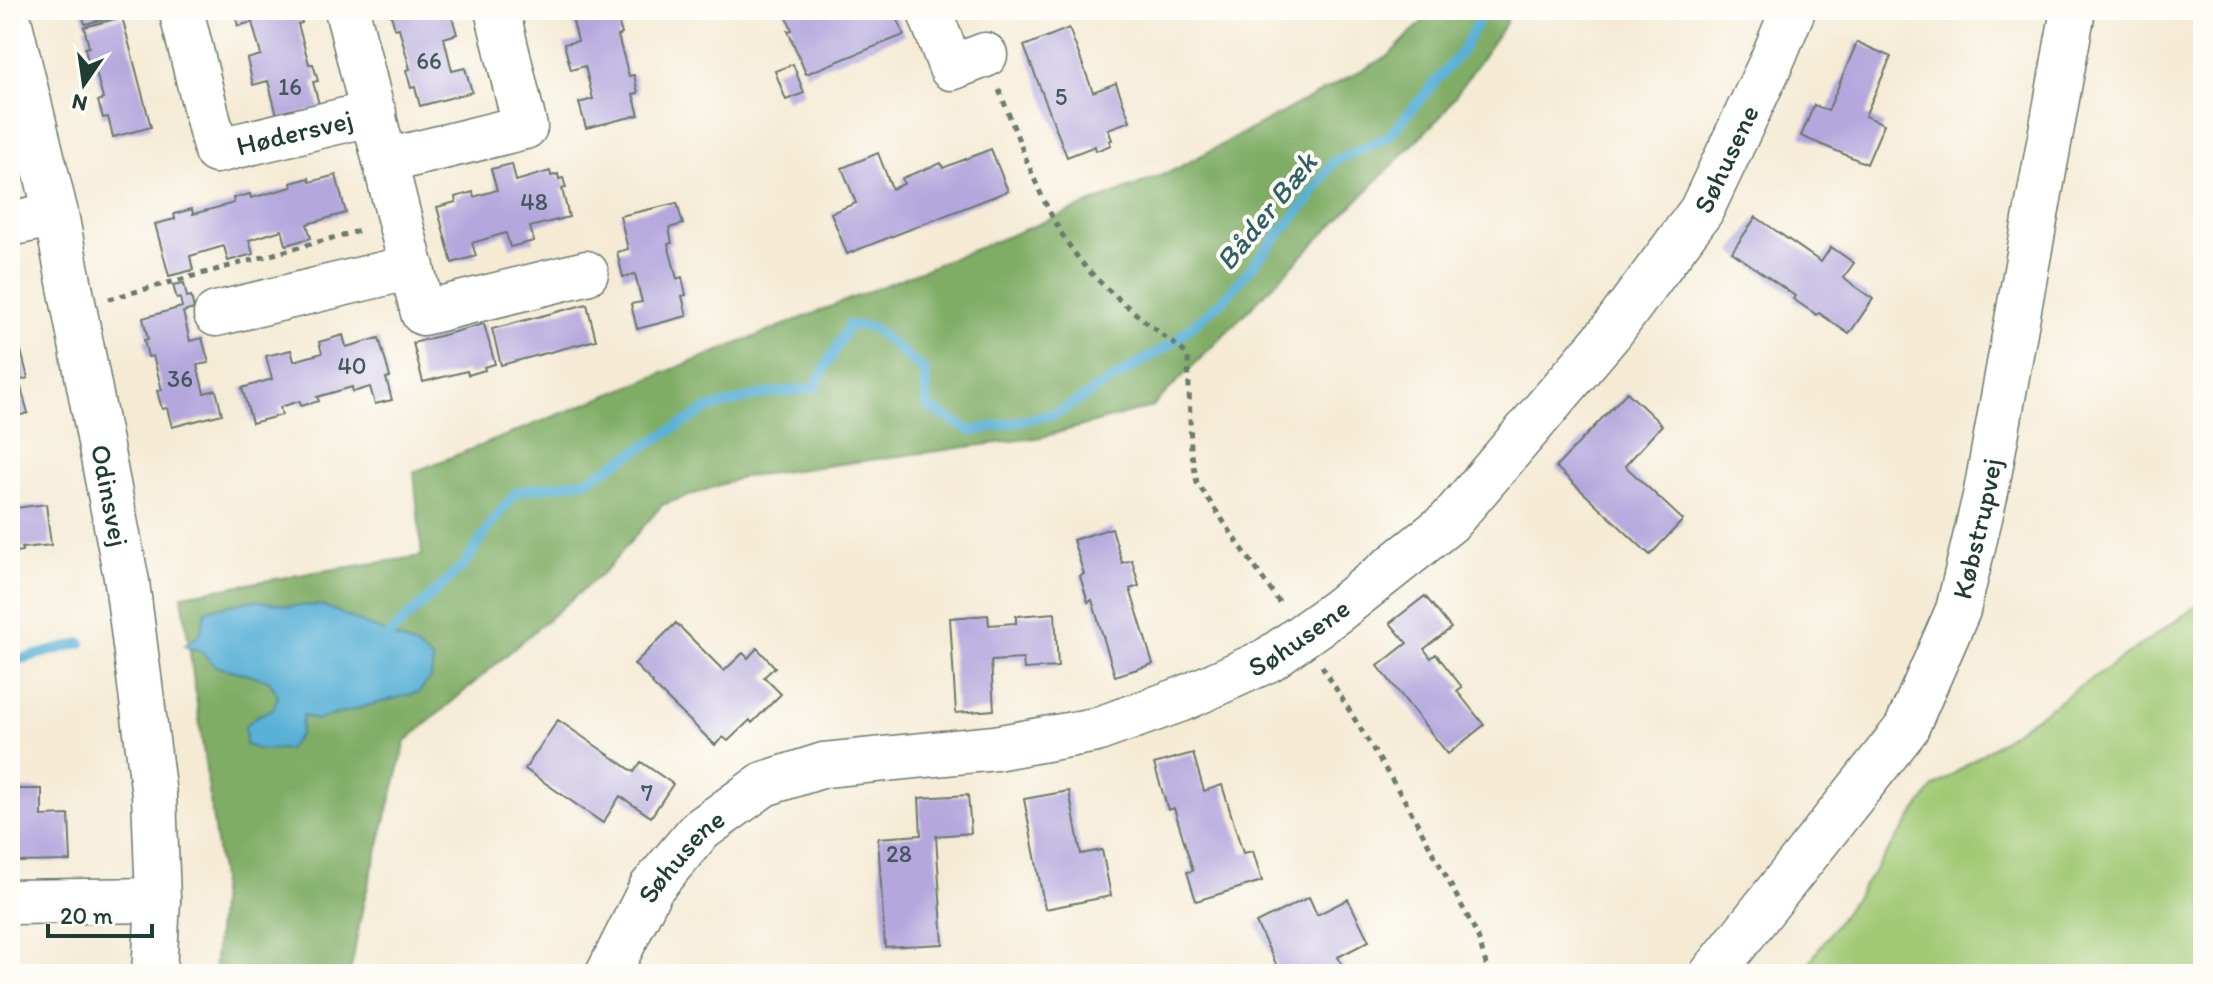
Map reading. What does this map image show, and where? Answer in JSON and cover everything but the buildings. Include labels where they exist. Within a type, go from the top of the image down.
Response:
[{"type":"street","name":"Hødersvej","points":[[181,10],[216,151],[374,113]]},
{"type":"street","name":"Hødersvej","points":[[347,10],[423,313],[586,273]]},
{"type":"street","name":"Hødersvej","points":[[386,161],[525,127],[497,10]]},
{"type":"street","points":[[929,10],[951,68],[985,55]]},
{"type":"street","name":"Søhusene","points":[[608,974],[651,888],[699,831],[764,784],[824,765],[995,748],[1096,730],[1185,698],[1268,660],[1449,522],[1610,333],[1701,211],[1793,10]]},
{"type":"street","name":"Købstrupvej","points":[[1712,974],[1906,729],[1958,610],[1986,492],[2073,10]]},
{"type":"street","name":"Odinsvej","points":[[10,24],[56,214],[127,582],[154,795],[158,900],[154,974]]},
{"type":"street","points":[[10,224],[56,214]]},
{"type":"street","points":[[216,314],[412,267]]},
{"type":"street","points":[[10,902],[158,900]]},
{"type":"path","points":[[985,55],[1051,216],[1067,244],[1108,290],[1163,336],[1179,345],[1188,357],[1191,449],[1197,483],[1303,635],[1408,806],[1477,934],[1489,974]]},
{"type":"path","points":[[74,308],[400,220]]},
{"type":"green space","points":[[1434,10],[1510,10],[1506,23],[1442,115],[1152,407],[1042,437],[743,477],[662,505],[607,569],[406,741],[363,905],[350,974],[214,974],[221,879],[182,595],[422,556],[414,472],[1172,171],[1387,57]]},
{"type":"green space","points":[[2203,602],[2203,974],[1801,974],[1933,788]]},
{"type":"water","points":[[254,600],[290,606],[322,605],[415,646],[433,660],[431,677],[419,692],[316,720],[303,715],[300,734],[288,749],[260,750],[246,745],[245,726],[273,709],[278,696],[269,680],[215,666],[201,651],[184,646],[200,634],[206,610]]},
{"type":"waterway","name":"Båder Bæk","points":[[1177,339],[1226,297],[1310,198],[1333,162],[1388,137],[1462,51],[1484,10]]},
{"type":"waterway","name":"Båder Bæk","points":[[389,635],[464,565],[495,518],[517,492],[588,480],[707,409],[763,394],[814,388],[849,325],[872,327],[925,371],[927,406],[971,431],[1056,414],[1171,344]]},
{"type":"waterway","name":"Båder Bæk","points":[[10,662],[81,643]]}]
